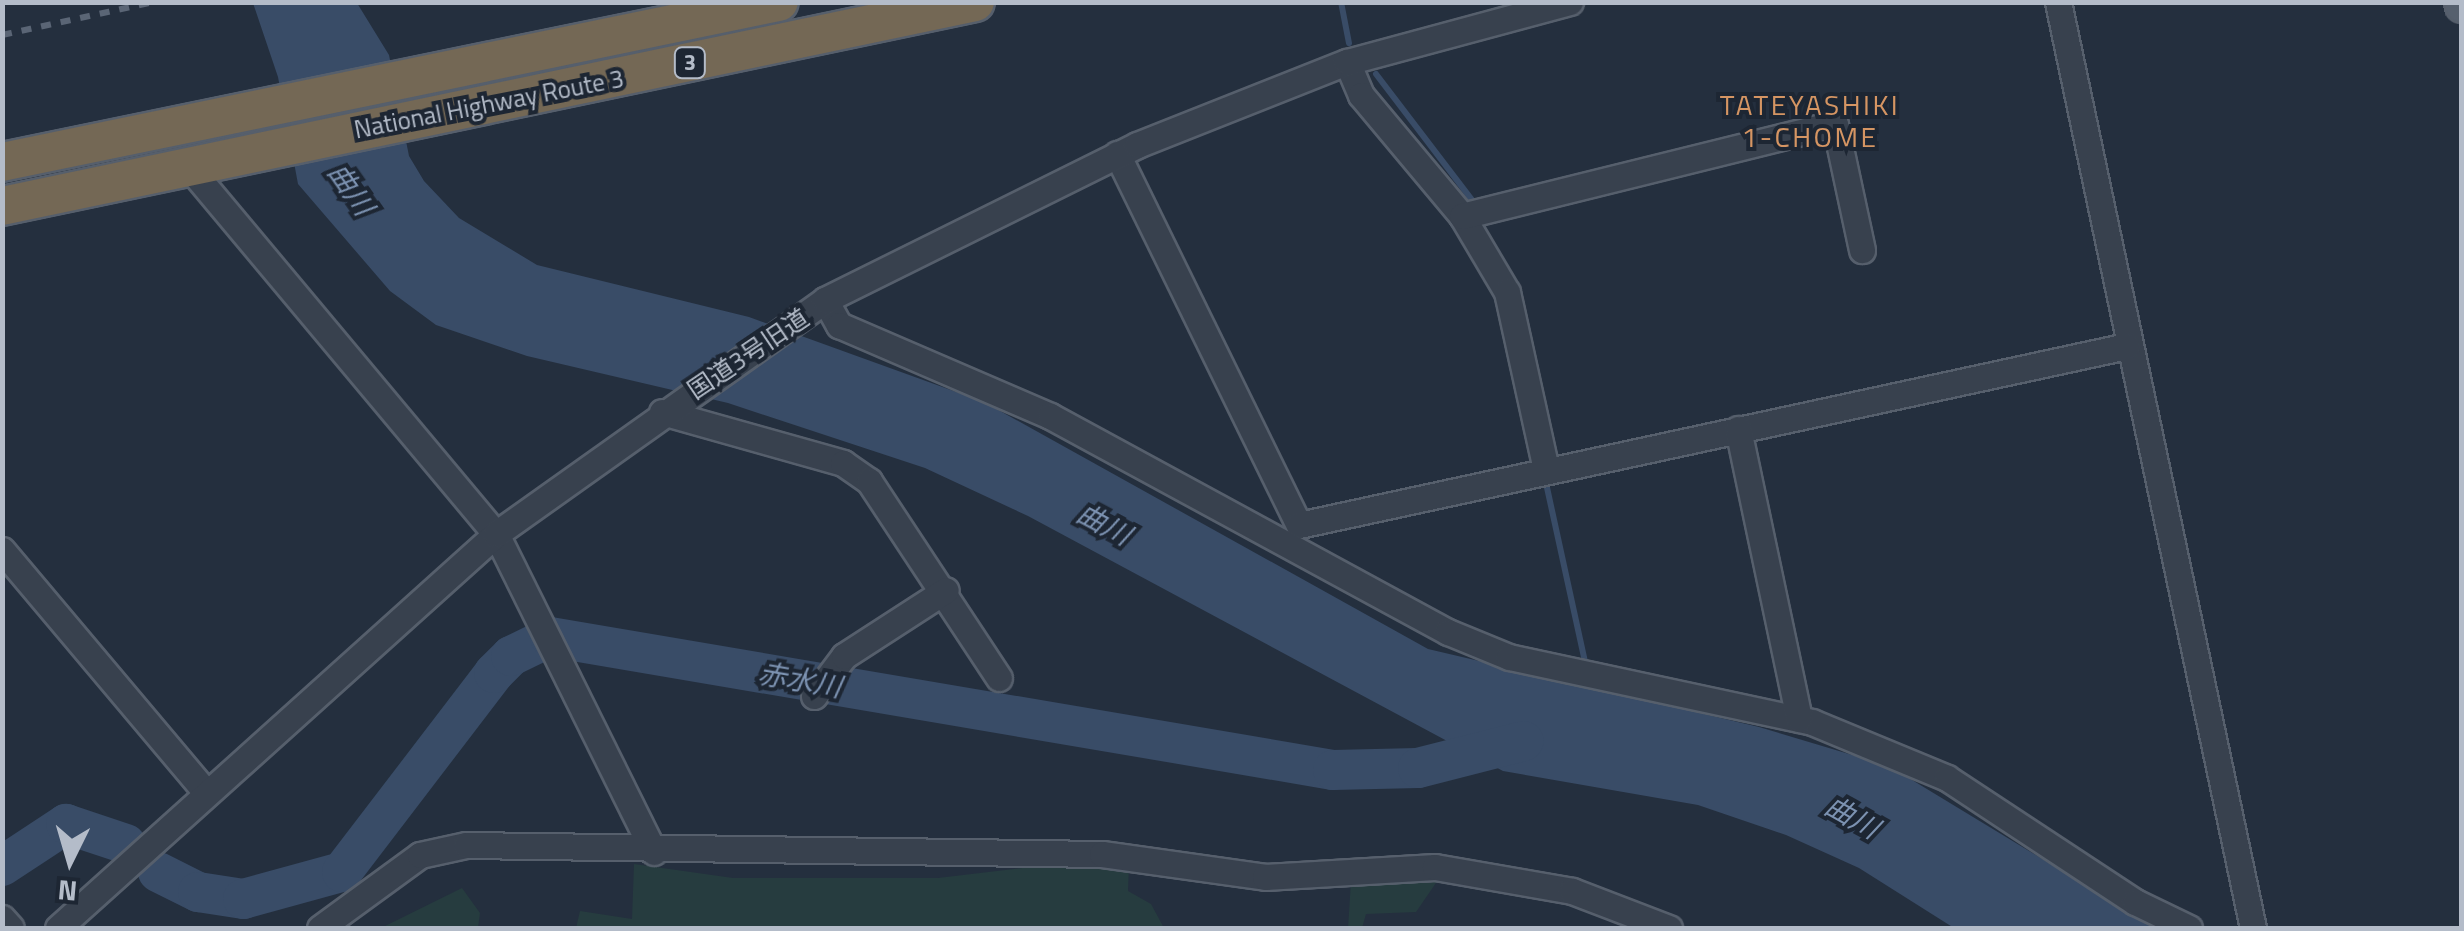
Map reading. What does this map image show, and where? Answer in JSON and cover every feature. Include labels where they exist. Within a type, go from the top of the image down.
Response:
[{"type":"highway","name":"National Highway Route 3","points":[[2,162],[278,102],[779,2]]},
{"type":"highway","name":"National Highway Route 3","points":[[2,206],[975,2]]},
{"type":"street","name":"国道3号旧道","points":[[58,928],[205,790],[496,534],[662,412],[799,322],[825,300],[1118,154],[1347,62],[1570,2]]},
{"type":"street","points":[[2058,2],[2127,346],[2253,928]]},
{"type":"street","points":[[1347,62],[1362,95],[1462,216],[1507,292],[1546,470]]},
{"type":"street","points":[[1462,216],[1834,124],[1862,250]]},
{"type":"street","points":[[1118,154],[1298,525],[2127,346]]},
{"type":"street","points":[[188,166],[496,534],[654,852]]},
{"type":"street","points":[[825,300],[839,325],[1050,416],[1448,632],[1509,657],[1799,719],[1947,778],[2135,902],[2189,928]]},
{"type":"street","points":[[662,412],[843,463],[869,481],[946,590],[999,678]]},
{"type":"street","points":[[1738,429],[1799,719]]},
{"type":"street","points":[[2,550],[205,790]]},
{"type":"street","points":[[814,696],[844,656],[946,590]]},
{"type":"street","points":[[320,928],[432,849],[1102,854],[1265,878],[1436,867],[1572,890],[1670,928]]},
{"type":"street","points":[[2,918],[11,928]]},
{"type":"green space","points":[[634,864],[733,878],[938,878],[1048,865],[1129,865],[1128,891],[1151,904],[1164,928],[576,928],[580,911],[632,919]]},
{"type":"green space","points":[[1438,880],[1416,912],[1366,914],[1362,928],[1348,928],[1351,881]]},
{"type":"green space","points":[[462,888],[480,913],[478,928],[381,928]]},
{"type":"water","name":"曲川","points":[[253,3],[357,3],[389,55],[409,156],[424,181],[459,218],[537,265],[749,317],[984,402],[1428,649],[1759,727],[1889,766],[2156,928],[1954,928],[1859,868],[1786,835],[1698,805],[1503,771],[1028,516],[925,468],[728,403],[527,356],[436,325],[390,291],[298,184],[278,77]]},
{"type":"waterway","points":[[1341,2],[1349,43]]},
{"type":"waterway","points":[[1376,74],[1475,204]]},
{"type":"waterway","points":[[1546,483],[1586,667]]},
{"type":"waterway","name":"赤水川","points":[[158,872],[198,892],[243,899],[342,872],[494,673],[511,656],[550,637],[1333,770],[1418,768],[1524,741]]},
{"type":"waterway","name":"赤水川","points":[[2,866],[66,824],[126,844]]},
{"type":"railway","points":[[2,35],[153,2]]},
{"type":"district","name":"TATEYASHIKI 1-CHOME","points":[[1810,121]]}]
